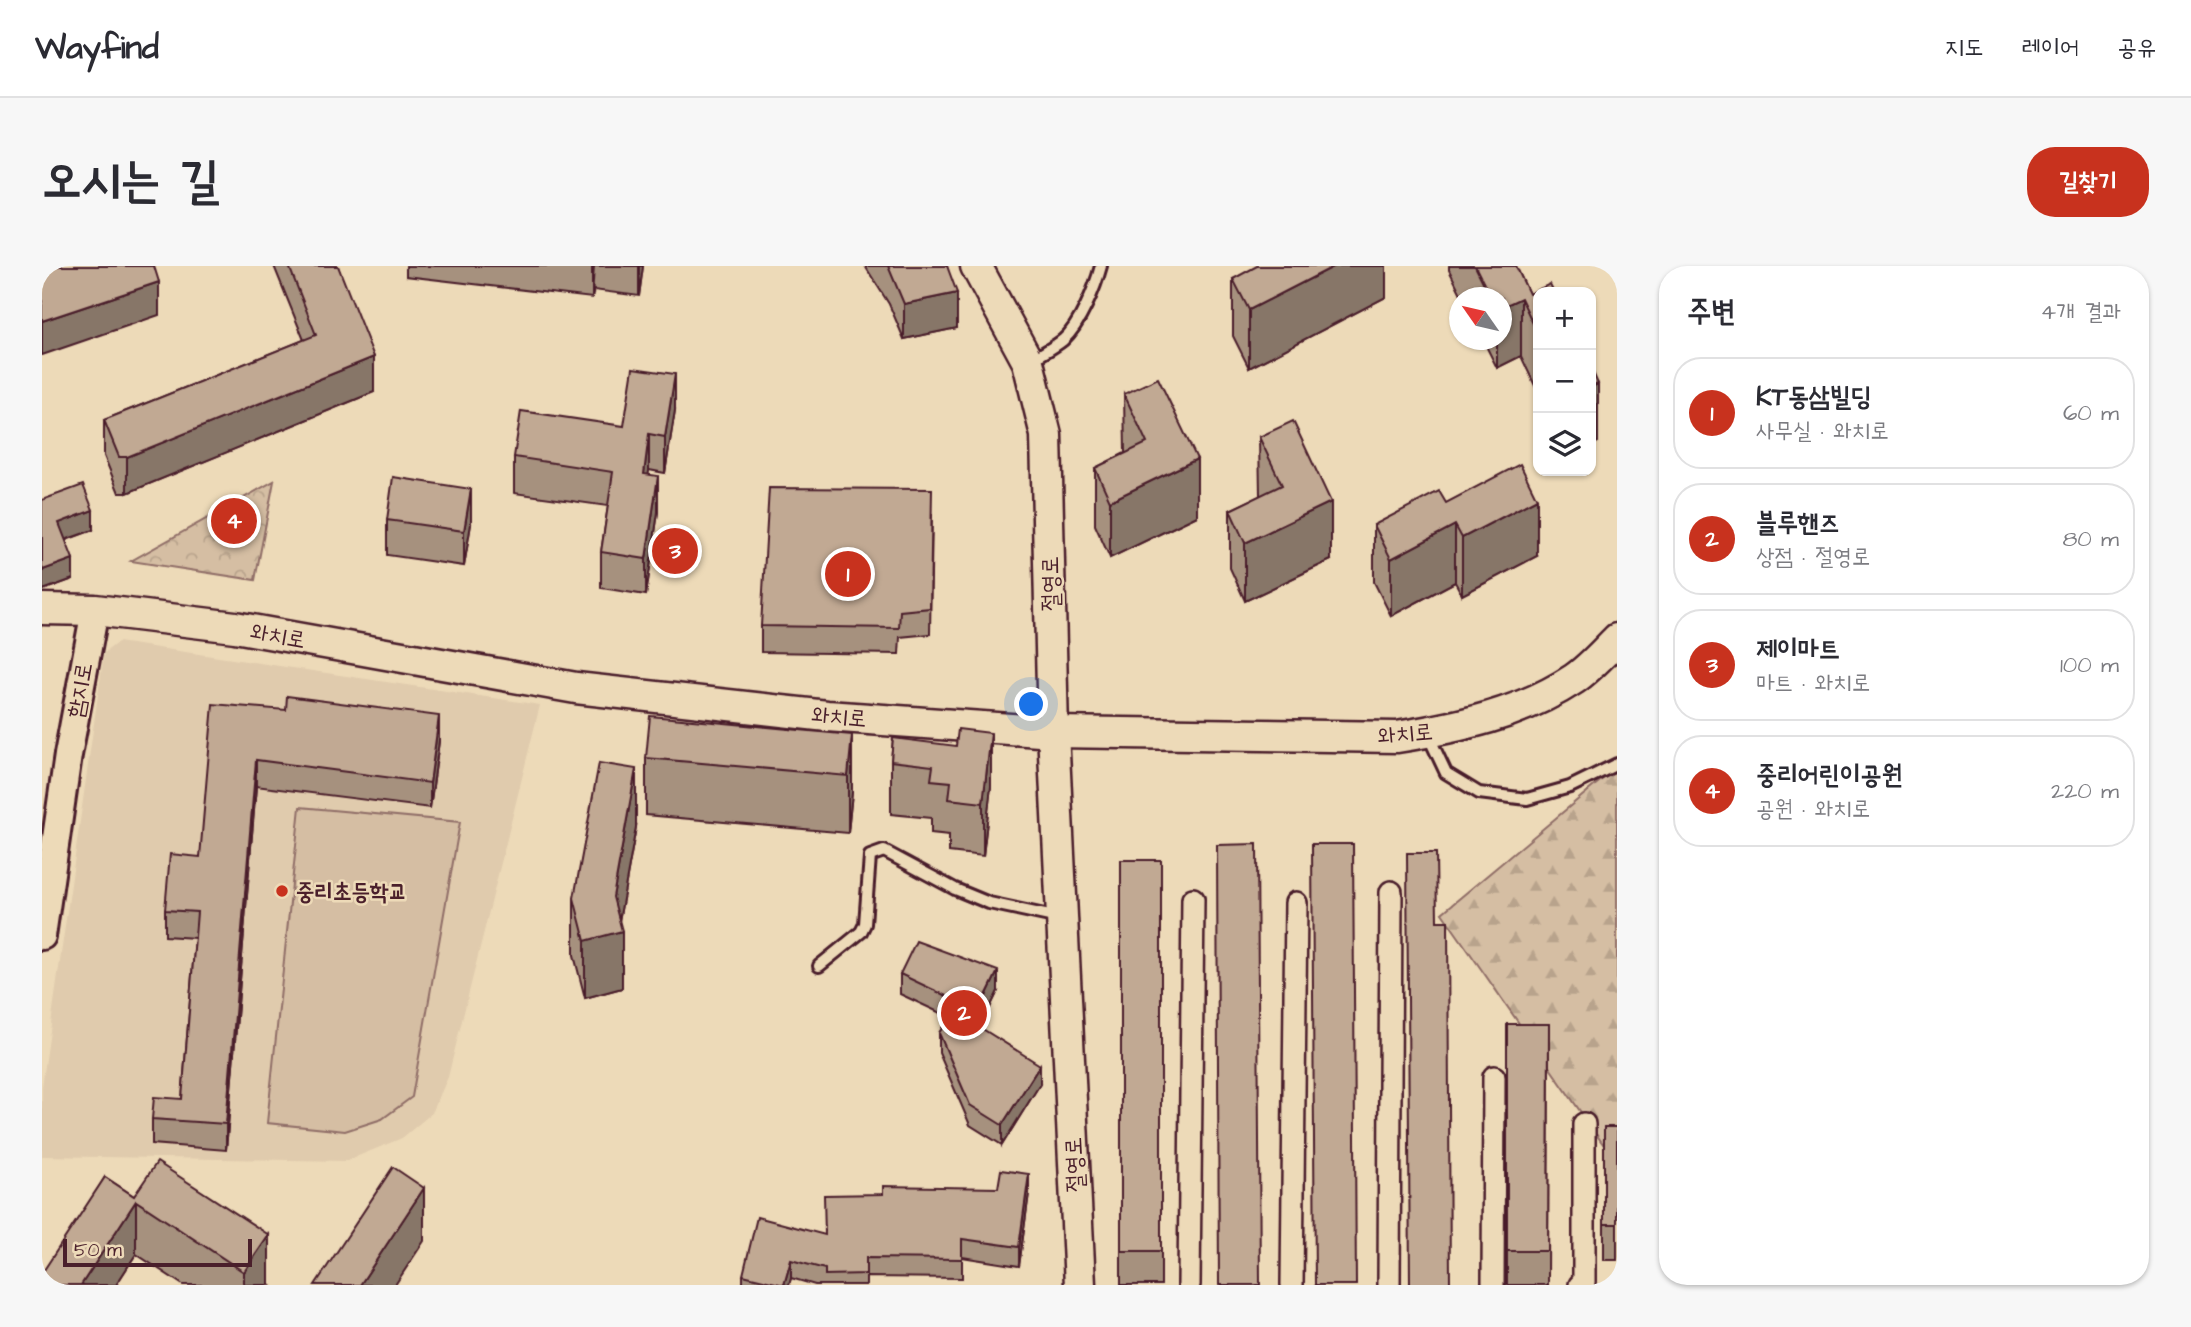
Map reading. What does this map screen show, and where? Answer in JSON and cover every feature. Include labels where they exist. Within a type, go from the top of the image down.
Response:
[{"type":"main road","name":"절영로","points":[[976,266],[1028,362],[1046,435],[1053,732],[1080,1285]]},
{"type":"main road","name":"와치로","points":[[42,609],[95,610],[235,627],[576,688],[827,716],[1053,732],[1397,737],[1489,718],[1535,700],[1575,678],[1617,639]]},
{"type":"street","name":"함지로","points":[[42,936],[68,755],[95,610]]},
{"type":"street","points":[[1389,1285],[1391,892]]},
{"type":"street","points":[[1189,1285],[1194,899]]},
{"type":"street","points":[[1292,1285],[1297,903]]},
{"type":"street","points":[[1493,1285],[1494,1077]]},
{"type":"street","points":[[1580,1285],[1584,1282],[1584,1124]]},
{"type":"lane","points":[[1028,362],[1065,338],[1097,282],[1101,266]]},
{"type":"lane","points":[[1427,732],[1446,774],[1479,793],[1527,799],[1570,787],[1617,764]]},
{"type":"lane","points":[[819,966],[861,932],[865,924],[870,856],[884,850],[955,889],[989,903],[1016,911],[1062,918]]},
{"type":"shaded area","name":"중리초등학교","points":[[118,642],[540,705],[448,1077],[432,1113],[402,1138],[346,1161],[42,1156],[42,1087],[104,653]]},
{"type":"green space","points":[[274,481],[255,580],[131,561]]},
{"type":"green space","points":[[1617,767],[1617,1164],[1442,913]]},
{"type":"green space","points":[[300,807],[460,822],[412,1097],[382,1119],[345,1131],[267,1123]]},
{"type":"building","points":[[53,266],[154,266],[159,282],[42,321],[42,270]]},
{"type":"building","points":[[289,266],[338,266],[374,357],[127,457],[119,457],[104,420],[316,335]]},
{"type":"building","points":[[888,266],[947,266],[957,293],[904,304]]},
{"type":"building","points":[[1257,266],[1335,266],[1249,310],[1233,279]]},
{"type":"building","points":[[1475,266],[1516,266],[1529,294],[1533,292],[1533,323],[1521,298],[1512,302],[1512,287],[1486,287]]},
{"type":"building","points":[[633,368],[675,374],[665,437],[649,434],[644,474],[658,476],[646,559],[601,552],[613,472],[514,457],[521,411],[624,426]]},
{"type":"building","points":[[1158,378],[1197,459],[1110,501],[1095,468],[1147,443],[1124,394]]},
{"type":"building","points":[[1293,421],[1331,502],[1245,543],[1230,510],[1282,485],[1259,437]]},
{"type":"building","points":[[1520,464],[1537,499],[1462,538],[1455,525],[1391,559],[1374,525],[1439,491],[1446,503]]},
{"type":"building","points":[[393,477],[471,489],[464,531],[387,520]]},
{"type":"building","points":[[83,485],[93,510],[59,523],[73,559],[43,570],[42,500]]},
{"type":"building","points":[[769,488],[932,489],[930,608],[900,611],[899,628],[761,626]]},
{"type":"building","points":[[287,696],[439,716],[430,783],[256,760],[226,1124],[152,1119],[154,1097],[182,1099],[197,912],[165,910],[170,854],[200,857],[213,704],[286,710]]},
{"type":"building","points":[[650,716],[852,735],[848,776],[646,758]]},
{"type":"building","points":[[958,729],[991,733],[983,803],[949,799],[951,782],[931,780],[933,766],[891,761],[893,738],[956,746]]},
{"type":"building","points":[[599,763],[636,769],[613,897],[622,931],[585,941],[574,898]]},
{"type":"building","points":[[1257,844],[1260,1285],[1219,1285],[1217,845]]},
{"type":"building","points":[[1312,844],[1353,844],[1356,1285],[1315,1285]]},
{"type":"building","points":[[1407,853],[1436,853],[1437,921],[1448,921],[1450,1285],[1410,1285]]},
{"type":"building","points":[[1121,860],[1161,860],[1161,1251],[1121,1251]]},
{"type":"building","points":[[916,941],[998,971],[973,1023],[1040,1065],[1002,1125],[970,1105],[939,1033],[959,1002],[900,974]]},
{"type":"building","points":[[1507,1024],[1549,1024],[1548,1251],[1507,1251]]},
{"type":"building","points":[[1604,1127],[1617,1127],[1617,1224],[1604,1224]]},
{"type":"building","points":[[157,1162],[269,1235],[244,1272],[136,1201],[81,1285],[42,1285],[42,1273],[105,1177],[134,1196]]},
{"type":"building","points":[[393,1167],[424,1188],[360,1285],[315,1285]]},
{"type":"building","points":[[1001,1170],[1029,1174],[1019,1247],[962,1239],[962,1259],[866,1258],[866,1274],[825,1275],[825,1269],[791,1260],[784,1285],[743,1275],[757,1217],[825,1235],[824,1195],[883,1194],[883,1186],[998,1188]]},
{"type":"place","name":"중리어린이공원","points":[[234,521]]},
{"type":"place","name":"제이마트","points":[[675,551]]},
{"type":"place","name":"KT동삼빌딩","points":[[848,574]]},
{"type":"place","name":"중리초등학교","points":[[282,891]]},
{"type":"place","name":"블루핸즈","points":[[964,1013]]}]
